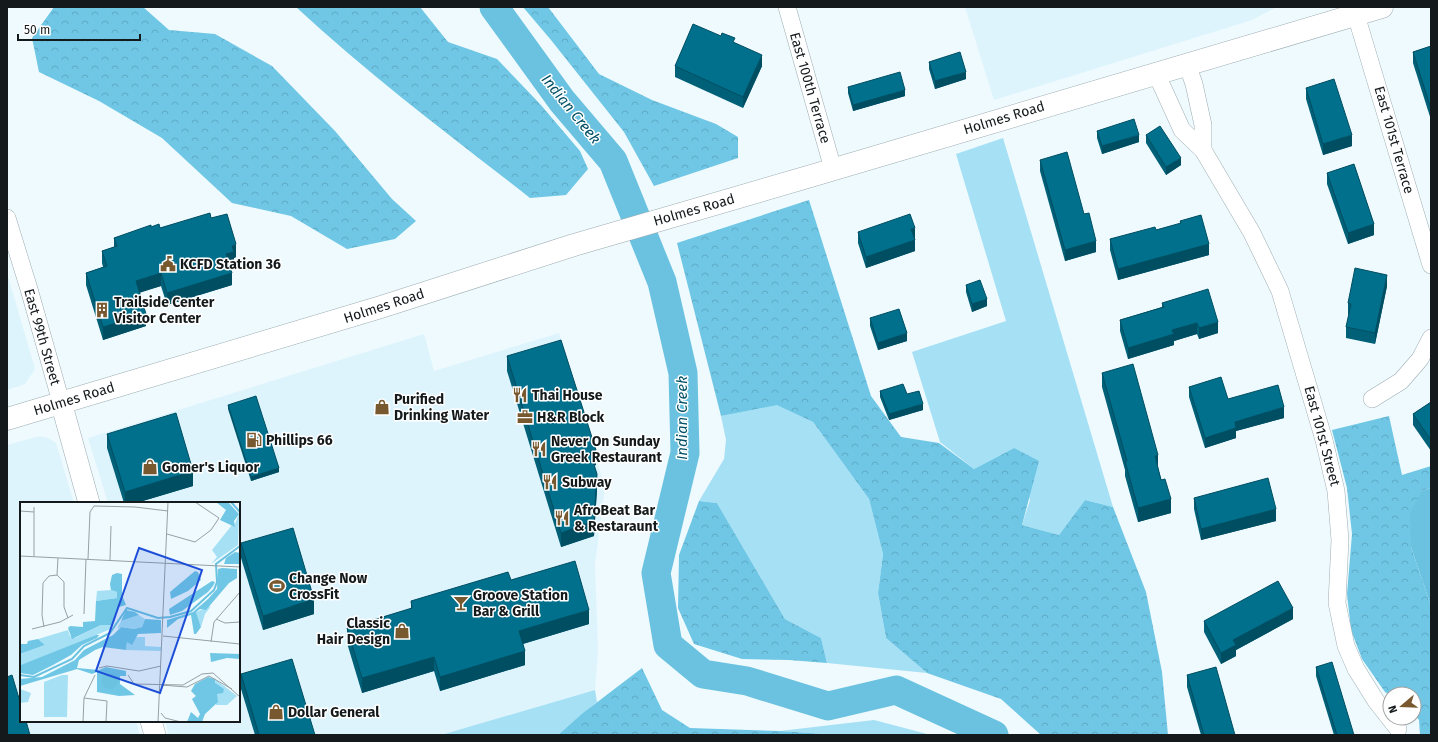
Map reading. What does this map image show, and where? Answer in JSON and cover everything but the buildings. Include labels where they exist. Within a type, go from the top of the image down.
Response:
[{"type":"main road","name":"Holmes Road","points":[[7,419],[381,307],[574,245],[1187,64],[1354,10],[1382,7]]},
{"type":"street","name":"East 100th Terrace","points":[[787,7],[833,169]]},
{"type":"street","name":"East 101st Terrace","points":[[1354,10],[1431,265]]},
{"type":"street","points":[[1187,64],[1194,84],[1203,125],[1203,150]]},
{"type":"street","name":"East 101st Street","points":[[1156,73],[1182,130],[1203,150],[1252,233],[1280,291],[1324,440],[1336,491],[1340,540],[1337,603],[1346,646],[1356,669],[1376,701],[1398,730]]},
{"type":"street","name":"East 99th Street","points":[[7,218],[29,289],[89,502]]},
{"type":"street","points":[[1372,398],[1401,381],[1420,359],[1431,338]]},
{"type":"street","points":[[151,722],[155,735]]},
{"type":"shaded area","points":[[965,7],[1277,7],[1252,20],[994,100]]},
{"type":"shaded area","points":[[1003,138],[1113,507],[1085,500],[1059,535],[1022,525],[1030,500],[1014,448],[974,469],[940,442],[912,352],[1006,321],[956,154]]},
{"type":"shaded area","points":[[7,273],[35,369],[25,384],[7,390]]},
{"type":"shaded area","points":[[559,333],[605,488],[595,564],[598,650],[595,690],[441,735],[169,735],[165,722],[240,722],[240,502],[108,502],[88,438],[424,334],[434,371]]},
{"type":"shaded area","points":[[777,404],[813,422],[869,499],[883,554],[878,593],[886,638],[927,673],[827,663],[821,638],[785,619],[717,503],[699,501],[724,459],[726,440],[721,416]]},
{"type":"shaded area","points":[[40,436],[48,438],[56,443],[74,502],[20,502],[20,722],[136,722],[140,735],[7,735],[7,445]]},
{"type":"shaded area","points":[[1431,488],[1431,606],[1411,547],[1410,513],[1422,491]]},
{"type":"shaded area","points":[[595,690],[597,702],[558,735],[441,735]]},
{"type":"shaded area","points":[[874,720],[931,735],[837,735],[780,731]]},
{"type":"green space","points":[[54,7],[143,7],[169,30],[215,34],[272,66],[335,131],[392,199],[416,221],[395,239],[347,249],[291,216],[232,203],[162,138],[99,101],[39,72],[32,38]]},
{"type":"green space","points":[[296,7],[420,7],[448,42],[497,59],[540,104],[580,151],[588,169],[566,195],[530,198],[382,81]]},
{"type":"green space","points":[[523,7],[548,7],[599,74],[652,100],[716,124],[738,137],[738,158],[654,186],[624,132]]},
{"type":"green space","points":[[809,200],[871,396],[901,437],[939,443],[974,469],[1014,448],[1039,461],[1022,525],[1059,535],[1085,500],[1113,507],[1146,592],[1162,672],[1168,735],[1041,735],[1001,699],[927,673],[886,638],[878,593],[883,554],[869,499],[813,422],[777,405],[721,416],[677,243]]},
{"type":"green space","points":[[1389,416],[1402,475],[1431,466],[1431,488],[1422,491],[1411,547],[1431,606],[1431,735],[1420,735],[1419,726],[1422,726],[1422,686],[1382,686],[1382,688],[1362,659],[1351,630],[1347,594],[1352,534],[1347,488],[1332,430]]},
{"type":"green space","points":[[699,501],[717,503],[785,619],[821,638],[827,663],[789,660],[742,659],[694,644],[678,608],[679,555]]},
{"type":"green space","points":[[642,668],[662,710],[690,728],[780,731],[837,735],[558,735],[583,713]]},
{"type":"waterway","name":"Indian Creek","points":[[494,7],[562,101],[613,161],[662,282],[683,373],[685,453],[656,573],[668,645],[703,674],[747,681],[828,706],[896,690],[994,735]]},
{"type":"place","name":"KCFD Station 36","points":[[168,264]]},
{"type":"place","name":"Trailside Center Visitor Center","points":[[102,310]]},
{"type":"place","name":"Thai House","points":[[520,395]]},
{"type":"place","name":"Purified Drinking Water","points":[[382,407]]},
{"type":"place","name":"H&R Block","points":[[525,417]]},
{"type":"place","name":"Phillips 66","points":[[254,440]]},
{"type":"place","name":"Never On Sunday Greek Restaurant","points":[[539,449]]},
{"type":"place","name":"Gomer's Liquor","points":[[150,467]]},
{"type":"place","name":"Subway","points":[[550,482]]},
{"type":"place","name":"AfroBeat Bar & Restaraunt","points":[[562,518]]},
{"type":"place","name":"Change Now CrossFit","points":[[277,586]]},
{"type":"place","name":"Groove Station Bar & Grill","points":[[461,603]]},
{"type":"place","name":"Classic Hair Design","points":[[402,631]]},
{"type":"place","name":"Dollar General","points":[[276,712]]}]
